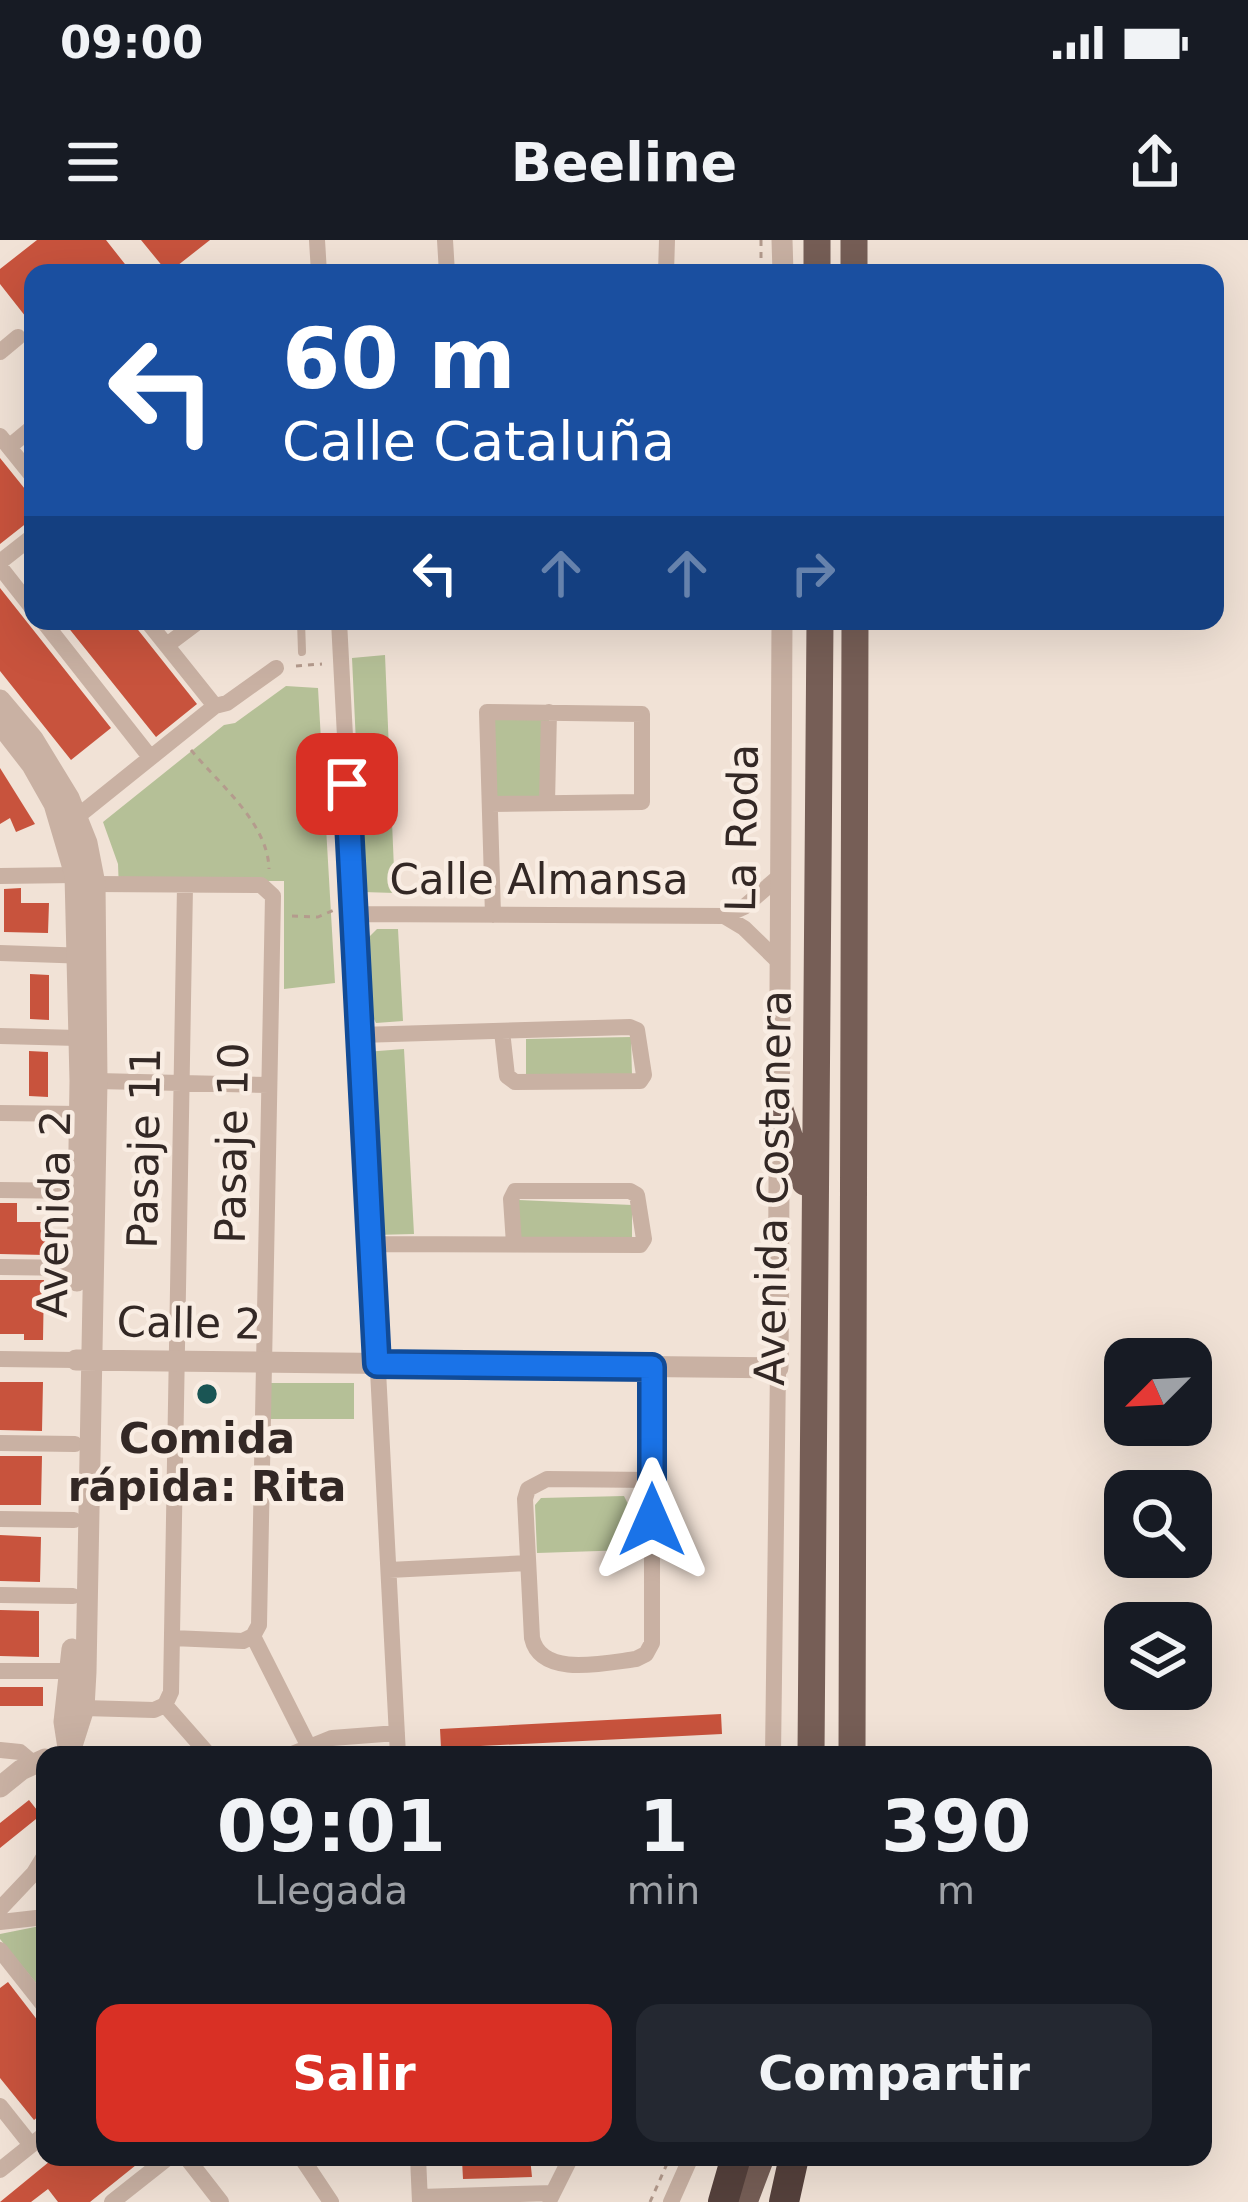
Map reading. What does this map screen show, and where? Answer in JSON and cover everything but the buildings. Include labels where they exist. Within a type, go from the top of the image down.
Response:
[{"type":"highway","points":[[724,2202],[731,2166]]},
{"type":"highway","points":[[784,2202],[792,2166]]},
{"type":"main road","name":"Avenida Costanera","points":[[811,1746],[820,630]]},
{"type":"main road","name":"Avenida Costanera","points":[[852,1746],[855,630]]},
{"type":"main road","points":[[779,1106],[814,1209]]},
{"type":"main road","points":[[712,2202],[729,2166]]},
{"type":"main road","points":[[744,2202],[758,2166]]},
{"type":"street","points":[[0,352],[18,337]]},
{"type":"street","points":[[4,441],[24,466]]},
{"type":"street","points":[[24,544],[0,565],[24,597]]},
{"type":"street","points":[[50,630],[150,757]]},
{"type":"street","points":[[154,630],[215,706]]},
{"type":"street","points":[[166,646],[187,630]]},
{"type":"street","points":[[339,630],[398,1746]]},
{"type":"street","name":"La Roda","points":[[773,1746],[782,630]]},
{"type":"street","points":[[78,816],[215,706],[276,668]]},
{"type":"street","name":"Avenida 2","points":[[0,700],[46,758],[78,816],[86,879],[86,956],[97,1081],[84,1360],[84,1708],[72,1746]]},
{"type":"street","points":[[490,804],[642,802],[642,714],[487,712],[493,915]]},
{"type":"street","points":[[547,803],[549,712]]},
{"type":"street","name":"Avenida 2","points":[[0,724],[54,804],[86,879]]},
{"type":"street","name":"Calle Almansa","points":[[354,910],[724,916],[744,907],[781,875]]},
{"type":"street","points":[[0,876],[185,886],[261,885],[269,889]]},
{"type":"street","name":"Pasaje 11","points":[[165,1705],[171,1692],[185,886]]},
{"type":"street","name":"Pasaje 10","points":[[253,1636],[259,1625],[273,915],[269,889]]},
{"type":"street","name":"Calle Almansa","points":[[724,916],[744,928],[780,963]]},
{"type":"street","points":[[0,953],[86,956]]},
{"type":"street","name":"Avenida 2","points":[[68,1746],[64,1722],[72,1672],[75,1444],[84,1360],[77,1268],[78,1038],[86,956]]},
{"type":"street","points":[[359,1035],[502,1031],[637,1030],[644,1075],[640,1081],[515,1082],[506,1076],[502,1031]]},
{"type":"street","points":[[0,1036],[78,1038]]},
{"type":"street","points":[[97,1081],[269,1085]]},
{"type":"street","name":"Pasaje 11","points":[[0,1113],[80,1114]]},
{"type":"street","points":[[0,1190],[79,1191]]},
{"type":"street","points":[[369,1244],[640,1245],[644,1238],[637,1195],[630,1191],[515,1191],[511,1199],[514,1244]]},
{"type":"street","points":[[0,1267],[77,1268]]},
{"type":"street","name":"Calle 2","points":[[0,1359],[778,1368]]},
{"type":"street","points":[[652,1367],[653,1637],[646,1654],[630,1660],[558,1664],[539,1656],[532,1638],[524,1499],[531,1485],[547,1479],[652,1480]]},
{"type":"street","points":[[0,1443],[75,1444]]},
{"type":"street","points":[[0,1519],[74,1520]]},
{"type":"street","points":[[388,1570],[528,1563]]},
{"type":"street","points":[[0,1595],[73,1596]]},
{"type":"street","points":[[172,1638],[243,1641],[253,1636],[308,1745],[332,1738],[397,1733]]},
{"type":"street","points":[[0,1671],[72,1672]]},
{"type":"street","points":[[84,1708],[149,1711],[165,1705],[201,1746]]},
{"type":"street","points":[[0,1750],[36,1760]]},
{"type":"street","points":[[0,1786],[36,1763]]},
{"type":"street","points":[[0,1910],[36,1870]]},
{"type":"street","points":[[0,1922],[36,1918]]},
{"type":"street","points":[[0,1950],[36,1996]]},
{"type":"street","points":[[0,2106],[36,2138]]},
{"type":"street","points":[[0,2170],[36,2142]]},
{"type":"street","points":[[123,2199],[159,2166]]},
{"type":"street","points":[[193,2166],[221,2202]]},
{"type":"street","points":[[307,2166],[331,2202]]},
{"type":"street","points":[[418,2166],[420,2200],[550,2198],[566,2166]]},
{"type":"street","points":[[670,2202],[688,2166]]},
{"type":"lane","points":[[301,630],[302,652]]},
{"type":"path","points":[[276,668],[341,663]]},
{"type":"path","points":[[178,735],[258,830],[268,853],[269,889]]},
{"type":"path","points":[[273,915],[318,917],[354,910]]},
{"type":"path","points":[[650,2202],[666,2166]]},
{"type":"green space","points":[[385,655],[395,893],[363,892],[352,658]]},
{"type":"green space","points":[[286,686],[318,688],[335,983],[284,989],[284,881],[206,881],[119,891],[118,864],[103,822],[224,725],[235,723]]},
{"type":"green space","points":[[549,719],[546,798],[495,796],[493,720]]},
{"type":"green space","points":[[377,929],[398,929],[403,1021],[376,1023],[372,1015],[369,937]]},
{"type":"green space","points":[[631,1037],[632,1076],[526,1078],[526,1039]]},
{"type":"green space","points":[[404,1049],[414,1234],[374,1235],[365,1052]]},
{"type":"green space","points":[[519,1200],[632,1205],[632,1240],[519,1237]]},
{"type":"green space","points":[[270,1383],[354,1383],[354,1419],[270,1419]]},
{"type":"green space","points":[[624,1496],[630,1550],[537,1553],[535,1505],[541,1498]]},
{"type":"green space","points":[[36,1927],[36,1983],[0,1939],[0,1934]]},
{"type":"place","name":"Comida rápida: Rita","points":[[207,1394]]},
{"type":"route","points":[[347,784],[377,1364],[652,1367],[652,1520]]}]
